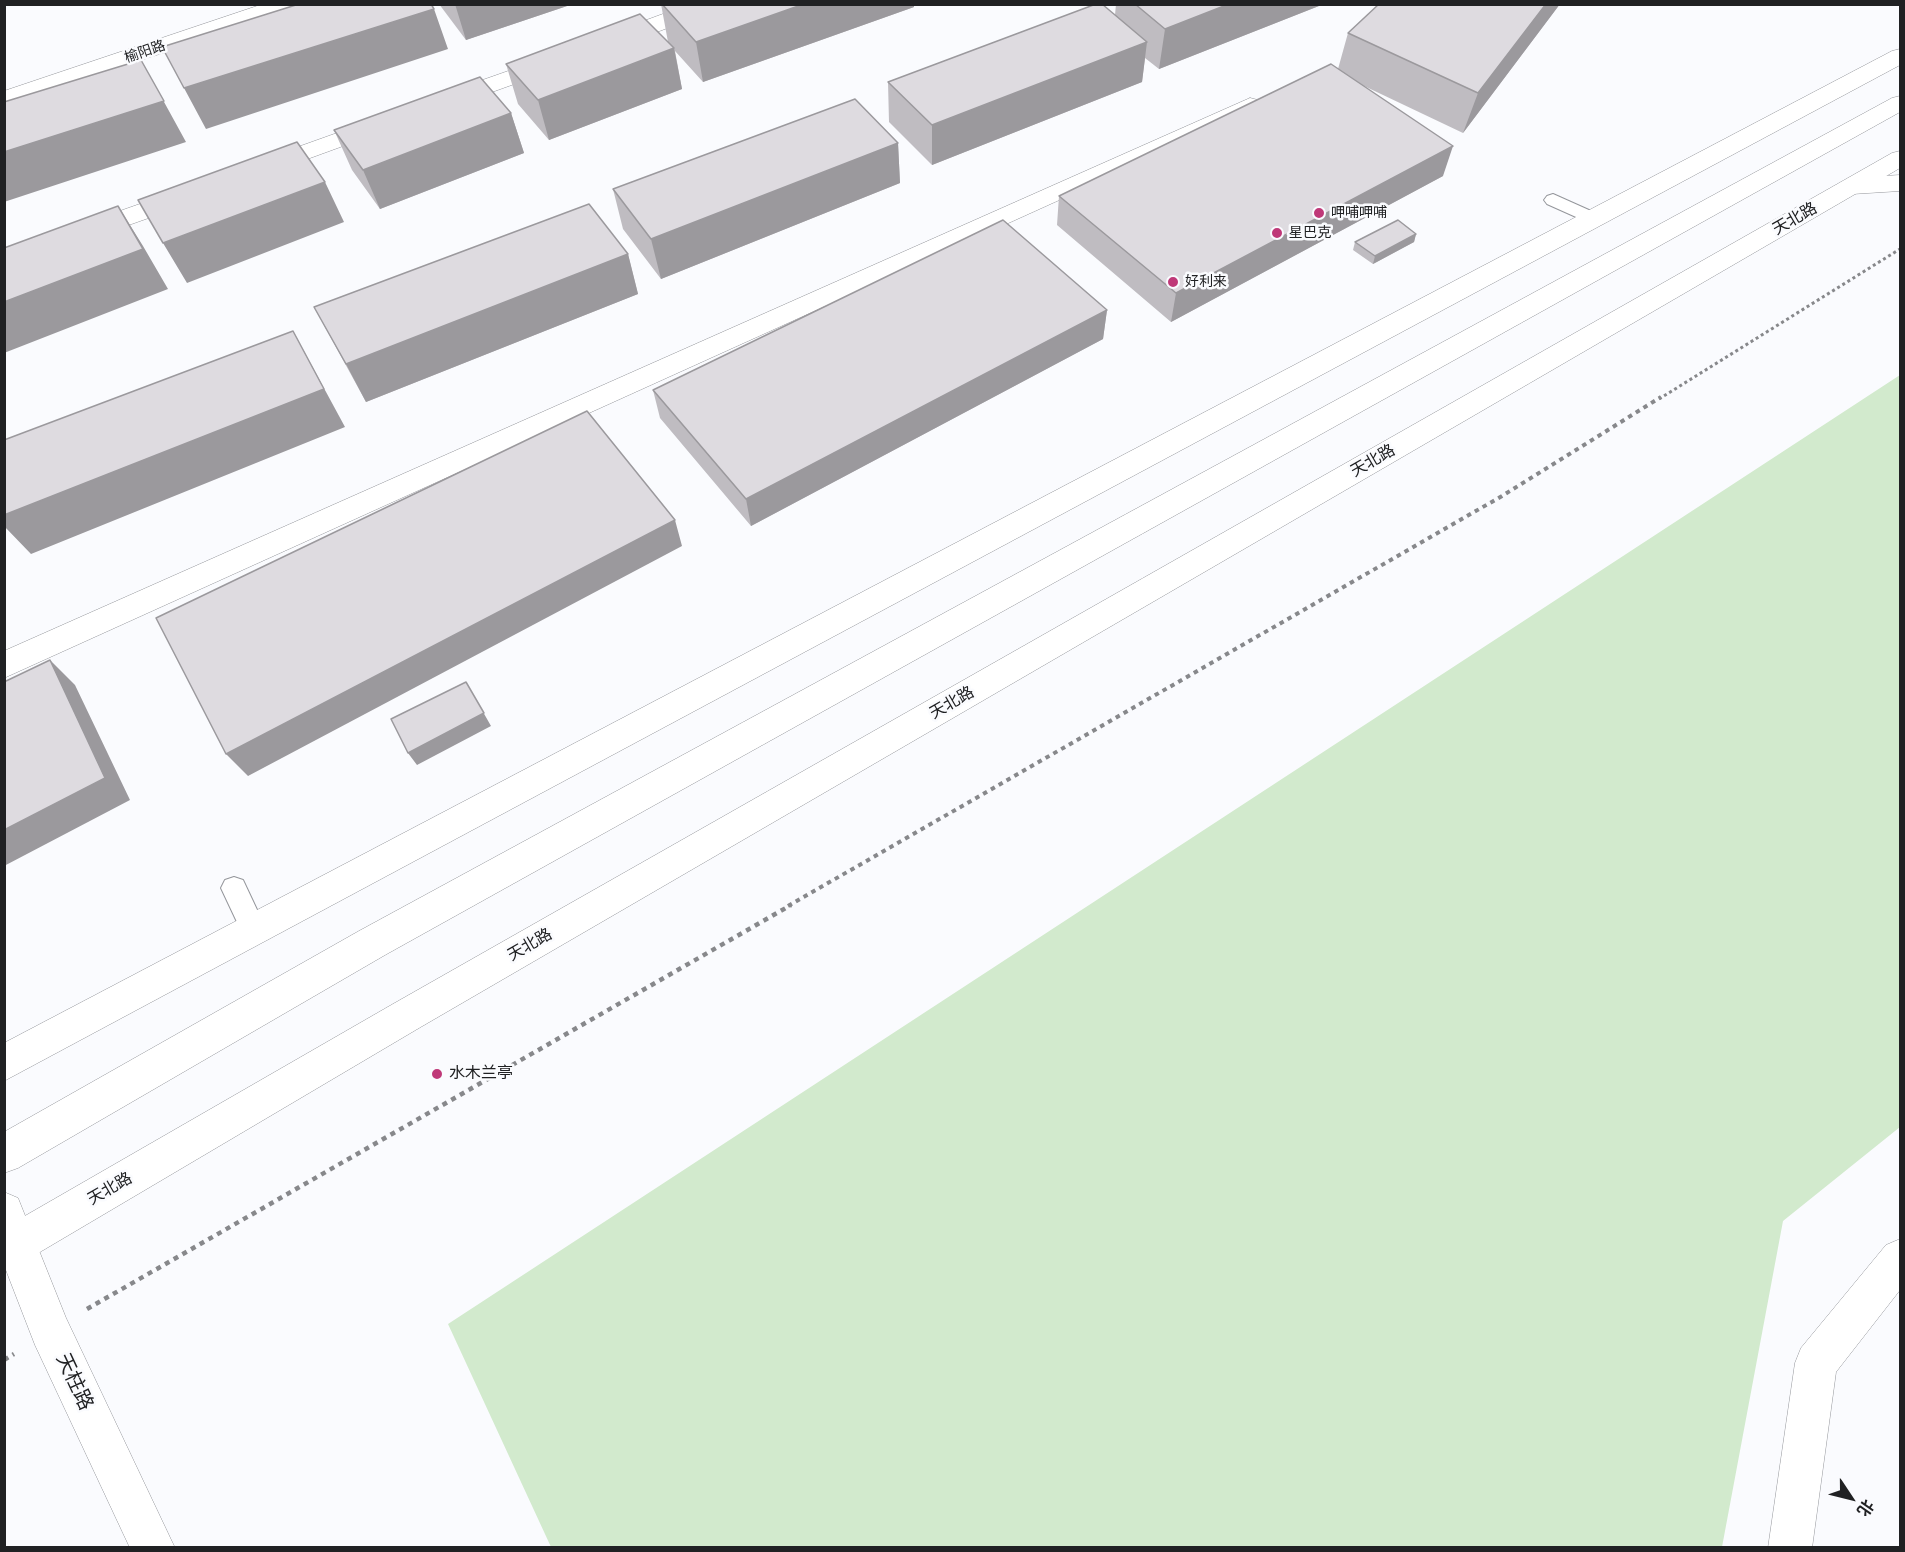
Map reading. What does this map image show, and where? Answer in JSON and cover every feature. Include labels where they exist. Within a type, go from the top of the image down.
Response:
[{"type":"street","name":"榆阳路","points":[[4,99],[286,4]]},
{"type":"street","points":[[419,110],[711,4]]},
{"type":"street","points":[[4,1063],[1900,56]]},
{"type":"street","points":[[4,665],[1274,94]]},
{"type":"street","points":[[4,1154],[382,938],[1900,103]]},
{"type":"street","points":[[240,176],[397,119]]},
{"type":"street","name":"天北路","points":[[8,1236],[416,1010],[1900,158]]},
{"type":"street","points":[[1852,186],[1900,183]]},
{"type":"street","points":[[4,261],[206,188]]},
{"type":"street","name":"天柱路","points":[[8,1236],[153,1548]]},
{"type":"street","points":[[1790,1548],[1816,1363],[1900,1258]]},
{"type":"lane","points":[[1553,200],[1594,219]]},
{"type":"lane","points":[[234,888],[254,930]]},
{"type":"path","points":[[50,1330],[1502,496],[1900,249]]},
{"type":"green space","points":[[1900,375],[1900,1127],[1783,1221],[1722,1547],[551,1547],[448,1324]]},
{"type":"building","points":[[299,4],[431,4],[434,9],[184,88],[162,47]]},
{"type":"building","points":[[662,4],[804,4],[696,42]]},
{"type":"building","points":[[1096,4],[1102,4],[1147,42],[932,125],[888,82]]},
{"type":"building","points":[[1135,4],[1229,4],[1165,29]]},
{"type":"building","points":[[1379,4],[1546,4],[1478,93],[1348,33]]},
{"type":"building","points":[[640,14],[674,48],[538,100],[506,64]]},
{"type":"building","points":[[141,60],[164,101],[4,152],[4,102]]},
{"type":"building","points":[[1331,64],[1453,146],[1176,293],[1059,196]]},
{"type":"building","points":[[480,77],[511,113],[363,170],[334,130]]},
{"type":"building","points":[[855,99],[898,143],[651,239],[613,189]]},
{"type":"building","points":[[297,142],[325,182],[163,243],[138,200]]},
{"type":"building","points":[[589,204],[628,254],[346,364],[314,307]]},
{"type":"building","points":[[118,206],[143,249],[4,302],[4,248]]},
{"type":"building","points":[[1003,220],[1107,310],[746,499],[653,390]]},
{"type":"building","points":[[1398,220],[1416,234],[1375,256],[1355,242]]},
{"type":"building","points":[[293,331],[324,389],[4,515],[4,440]]},
{"type":"building","points":[[587,411],[675,520],[226,754],[156,618]]},
{"type":"building","points":[[50,660],[105,778],[4,830],[4,682]]},
{"type":"building","points":[[466,682],[484,713],[408,753],[391,719]]},
{"type":"place","name":"呷哺呷哺","points":[[1319,213]]},
{"type":"place","name":"星巴克","points":[[1277,233]]},
{"type":"place","name":"好利来","points":[[1173,282]]},
{"type":"place","name":"水木兰亭","points":[[437,1074]]}]
